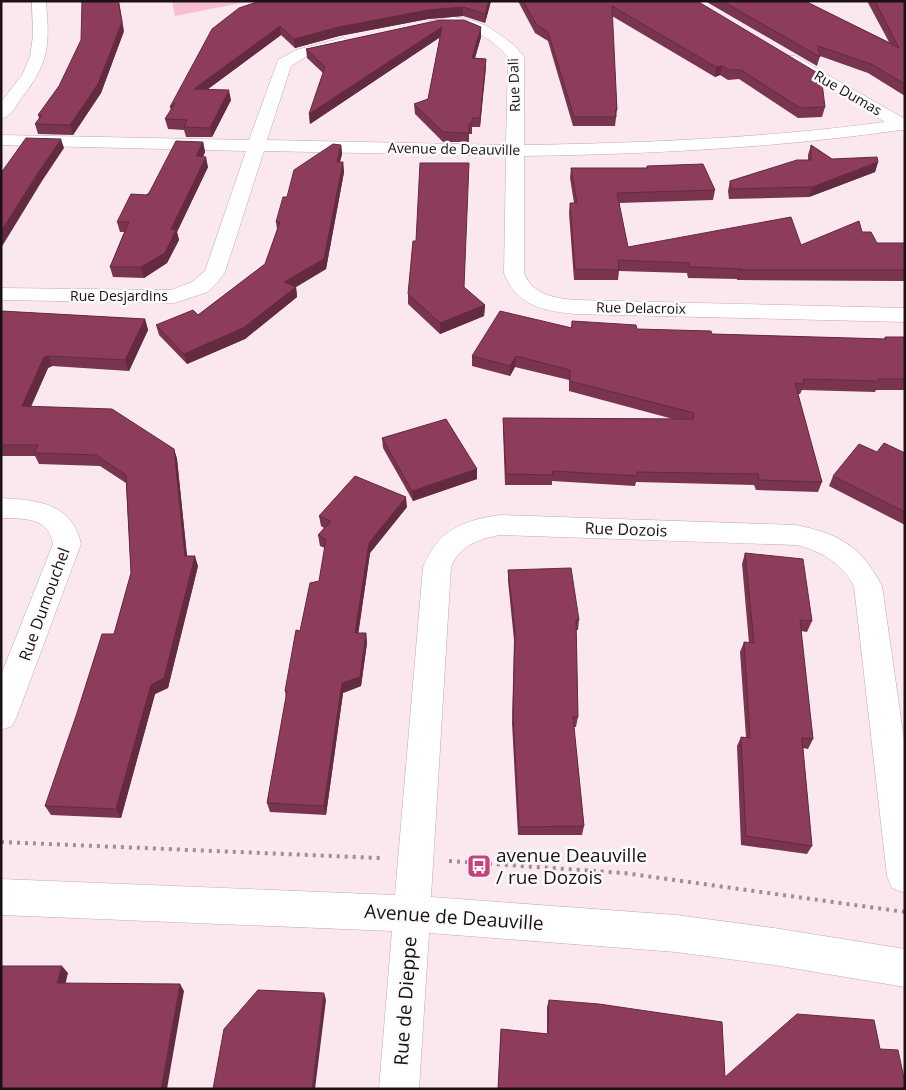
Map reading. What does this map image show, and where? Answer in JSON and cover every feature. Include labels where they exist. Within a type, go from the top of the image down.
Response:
[{"type":"street","points":[[1,114],[32,71],[38,59],[40,46],[39,1]]},
{"type":"street","name":"Rue Dali","points":[[422,26],[448,21],[472,23],[482,28],[514,53],[516,57],[515,150]]},
{"type":"street","points":[[256,145],[284,62],[302,53],[356,40]]},
{"type":"street","name":"Rue Dumas","points":[[776,51],[904,125]]},
{"type":"street","name":"Avenue de Deauville","points":[[1,140],[515,150],[623,149],[791,138],[904,125]]},
{"type":"street","name":"Rue Desjardins","points":[[1,294],[159,298],[181,295],[200,287],[215,272],[256,145]]},
{"type":"street","name":"Rue Delacroix","points":[[515,150],[514,273],[516,282],[522,290],[544,302],[576,306],[905,315]]},
{"type":"street","name":"Rue Dumouchel","points":[[1,508],[37,511],[50,516],[64,529],[67,544],[1,716]]},
{"type":"street","name":"Rue Dozois","points":[[411,914],[418,844],[437,567],[441,555],[462,536],[487,527],[501,525],[796,535],[824,542],[850,560],[862,572],[868,586],[905,876]]},
{"type":"street","name":"Avenue de Deauville","points":[[1,896],[411,914],[654,931],[905,968]]},
{"type":"street","name":"Rue de Dieppe","points":[[399,1089],[411,914]]},
{"type":"path","points":[[1,842],[377,858]]},
{"type":"path","points":[[453,862],[624,873],[905,912]]},
{"type":"shaded area","points":[[172,1],[251,1],[175,16]]},
{"type":"building","points":[[82,1],[118,1],[122,22],[98,84],[70,125],[35,124],[42,115],[38,115],[59,86],[81,40]]},
{"type":"building","points":[[260,1],[489,1],[485,14],[463,7],[428,10],[339,27],[294,39],[280,26],[194,89],[229,90],[210,128],[184,127],[187,120],[165,119],[212,29],[239,8]]},
{"type":"building","points":[[523,1],[567,1],[570,3],[571,1],[697,1],[821,75],[825,107],[800,108],[741,70],[730,70],[722,66],[716,67],[612,6],[616,117],[574,117],[548,32],[536,24]]},
{"type":"building","points":[[722,1],[805,1],[899,48],[875,1],[905,1],[905,84],[871,64],[818,46],[820,57]]},
{"type":"building","points":[[440,20],[464,20],[481,27],[472,58],[486,59],[480,118],[472,118],[472,124],[469,124],[469,133],[443,132],[414,104],[428,99],[442,27],[309,114],[325,67],[306,49]]},
{"type":"building","points":[[26,138],[61,139],[1,231],[1,173]]},
{"type":"building","points":[[176,141],[203,142],[196,156],[206,157],[171,229],[176,230],[165,253],[141,267],[110,267],[129,222],[117,222],[131,194],[148,195]]},
{"type":"building","points":[[333,144],[341,145],[337,162],[343,162],[324,259],[284,282],[296,287],[243,328],[184,354],[156,325],[193,310],[198,315],[265,264],[280,222],[276,222],[283,197],[287,197],[294,170]]},
{"type":"building","points":[[811,145],[832,159],[877,157],[878,162],[812,187],[731,189],[730,181],[797,160],[811,160]]},
{"type":"building","points":[[420,163],[469,163],[464,287],[485,305],[440,323],[408,294],[413,241],[416,241]]},
{"type":"building","points":[[703,164],[715,190],[617,193],[628,247],[791,217],[801,245],[859,221],[862,232],[871,232],[877,243],[905,243],[905,270],[740,270],[742,269],[690,267],[689,263],[618,260],[619,270],[575,269],[570,203],[577,203],[571,168],[648,168],[647,166]]},
{"type":"building","points":[[1,311],[145,319],[125,360],[44,357],[22,406],[112,409],[174,449],[185,556],[195,556],[164,678],[151,685],[116,809],[45,806],[102,634],[114,634],[131,573],[126,475],[96,455],[34,453],[38,445],[1,445]]},
{"type":"building","points":[[500,311],[572,328],[572,321],[636,325],[637,329],[711,331],[712,334],[886,339],[885,337],[905,337],[905,379],[878,379],[879,381],[803,379],[804,384],[795,383],[822,482],[759,480],[758,474],[637,472],[637,476],[552,471],[553,475],[506,474],[503,418],[693,419],[694,413],[570,381],[570,370],[516,356],[510,366],[472,356]]},
{"type":"building","points":[[446,419],[477,469],[412,491],[382,438]]},
{"type":"building","points":[[884,443],[905,453],[905,512],[833,476],[859,444],[877,452]]},
{"type":"building","points":[[355,476],[406,497],[369,543],[355,633],[366,633],[360,677],[342,683],[324,806],[267,803],[296,630],[300,631],[310,583],[319,581],[326,539],[318,535],[331,521],[319,516]]},
{"type":"building","points":[[745,553],[803,559],[812,621],[800,620],[813,739],[802,738],[812,846],[746,836],[741,737],[750,738],[744,642],[754,643]]},
{"type":"building","points":[[571,568],[579,620],[576,620],[578,717],[573,717],[584,826],[519,827],[513,713],[515,630],[508,570]]},
{"type":"building","points":[[1,966],[62,966],[57,983],[180,984],[161,1089],[1,1089]]},
{"type":"building","points":[[258,990],[324,993],[312,1089],[213,1089],[224,1029]]},
{"type":"building","points":[[549,1000],[599,1004],[722,1022],[725,1077],[797,1014],[874,1020],[880,1049],[898,1050],[905,1089],[498,1089],[501,1029],[548,1034]]},
{"type":"place","name":"avenue Deauville / rue Dozois","points":[[479,866]]}]
